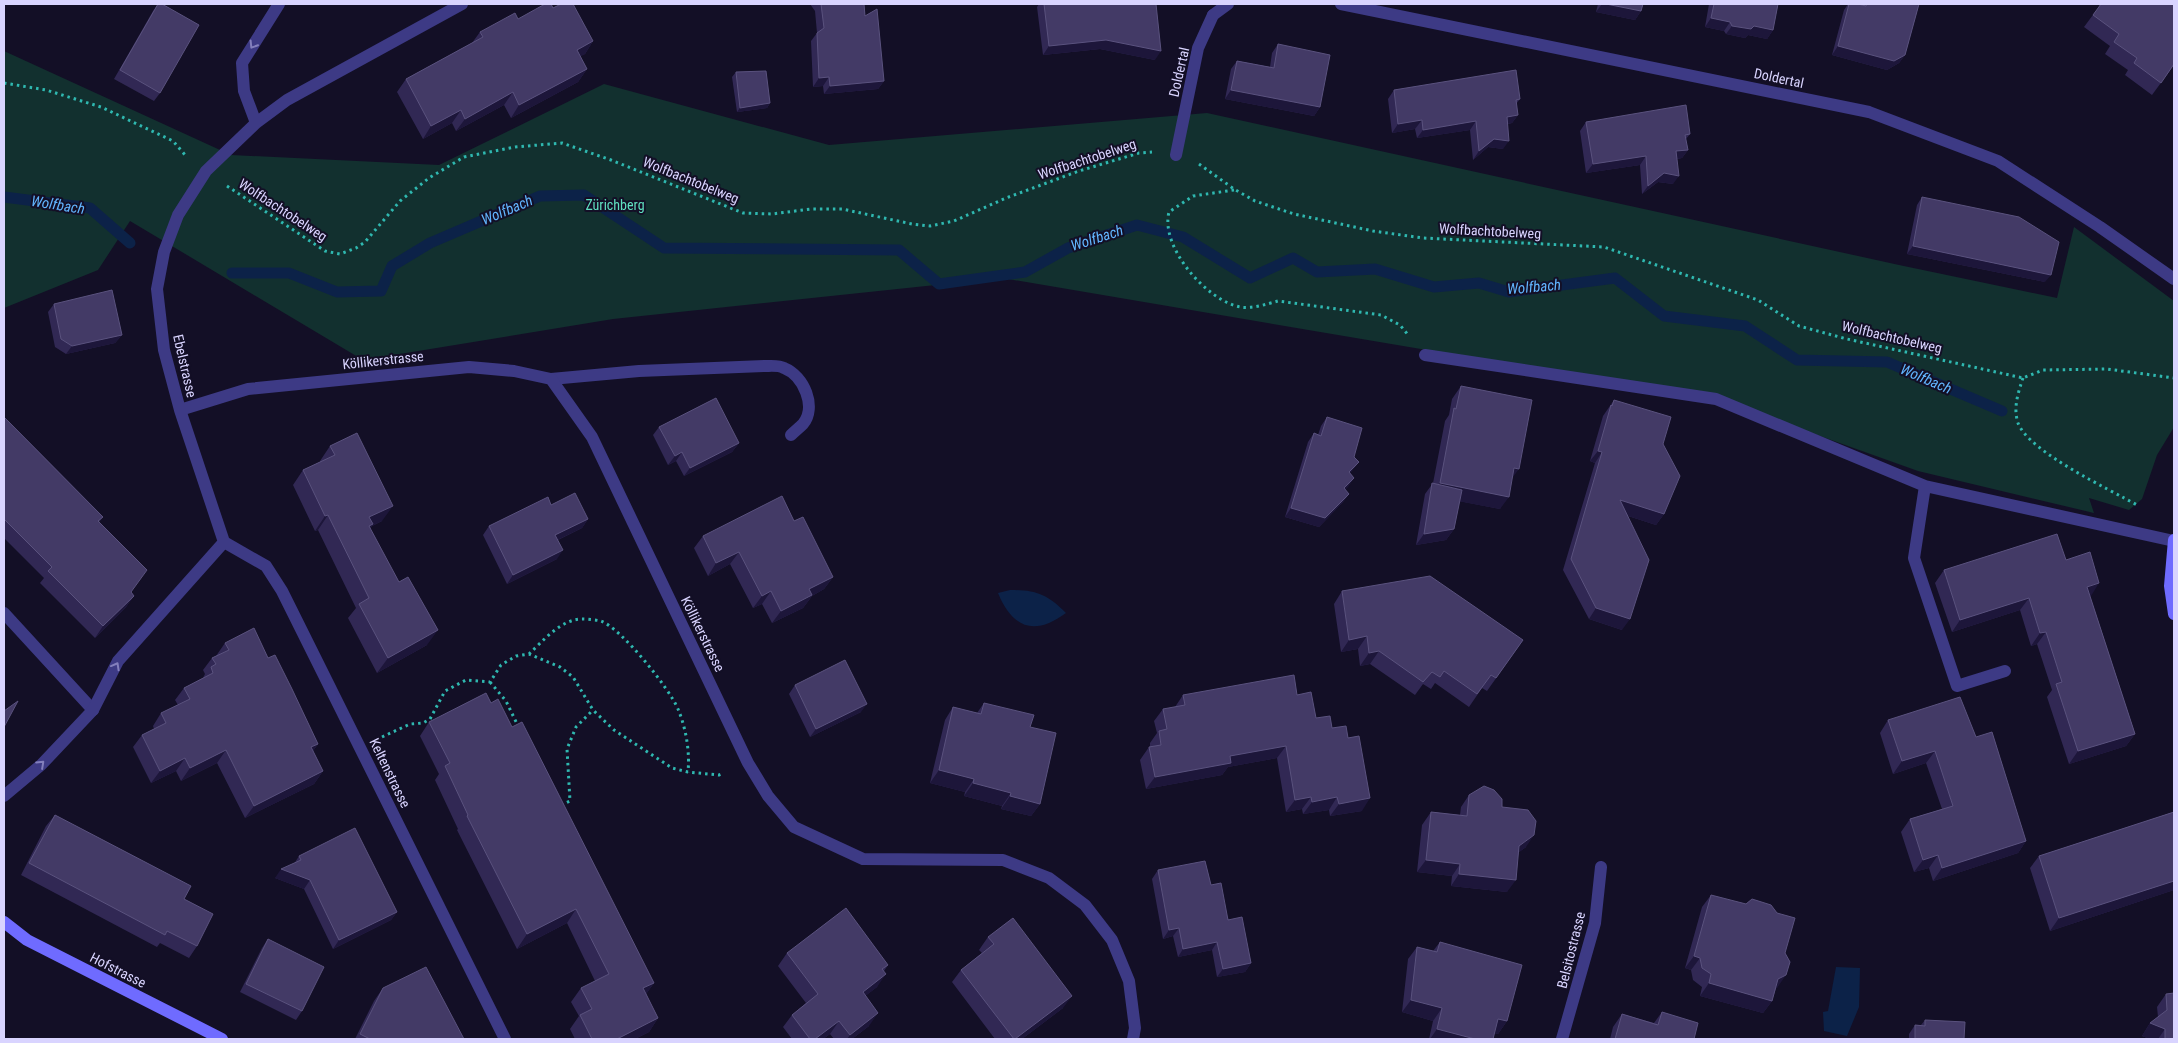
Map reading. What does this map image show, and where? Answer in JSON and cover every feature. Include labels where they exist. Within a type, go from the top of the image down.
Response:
[{"type":"main road","points":[[2174,541],[2170,586],[2174,614]]},
{"type":"main road","name":"Hofstrasse","points":[[4,922],[27,940],[222,1039]]},
{"type":"street","points":[[256,123],[244,92],[242,63],[279,4]]},
{"type":"street","name":"Ebelstrasse","points":[[224,542],[180,410],[164,350],[158,289],[164,252],[178,215],[206,171],[256,123],[287,100],[462,4]]},
{"type":"street","name":"Doldertal","points":[[1176,155],[1198,48],[1213,15],[1228,4]]},
{"type":"street","name":"Doldertal","points":[[1341,4],[1869,112],[1998,161],[2174,279]]},
{"type":"street","points":[[1425,355],[1716,399],[1925,486],[2174,541]]},
{"type":"street","points":[[551,379],[648,371],[765,366],[784,367],[800,380],[807,395],[809,408],[804,423],[791,435]]},
{"type":"street","name":"Köllikerstrasse","points":[[180,410],[248,389],[469,367],[514,371],[551,379],[592,437],[748,763],[768,796],[794,827],[862,859],[1003,860],[1050,878],[1085,905],[1112,940],[1129,981],[1135,1028],[1133,1039]]},
{"type":"street","points":[[1925,486],[1914,558],[1957,686],[2005,671]]},
{"type":"street","points":[[4,796],[40,766],[94,710],[118,661],[224,542]]},
{"type":"street","name":"Keltenstrasse","points":[[224,542],[266,566],[282,591],[505,1039]]},
{"type":"street","points":[[4,613],[94,710]]},
{"type":"street","name":"Belsitostrasse","points":[[1562,1039],[1595,923],[1601,867]]},
{"type":"path","points":[[4,83],[46,90],[101,107],[173,141],[186,156]]},
{"type":"path","name":"Wolfbachtobelweg","points":[[222,183],[324,251],[340,254],[356,248],[365,242],[400,201],[429,178],[464,157],[515,147],[562,143],[611,160],[743,213],[772,214],[811,209],[842,209],[930,226],[954,221],[1006,198],[1116,159],[1139,153],[1176,155],[1202,165],[1234,189],[1255,200],[1294,214],[1374,231],[1423,238],[1468,242],[1604,247],[1758,300],[1799,326],[1847,339],[2023,378]]},
{"type":"path","points":[[1234,189],[1193,196],[1169,212],[1166,221],[1173,247],[1203,285],[1220,298],[1241,307],[1278,301],[1381,315],[1400,324],[1425,355]]},
{"type":"path","points":[[2144,508],[2059,461],[2034,443],[2018,424],[2016,401],[2023,378],[2043,370],[2106,369],[2174,378]]},
{"type":"path","points":[[529,654],[557,627],[580,619],[601,622],[624,638],[658,677],[678,708],[685,733],[689,762],[688,772]]},
{"type":"path","points":[[490,682],[501,665],[516,656],[529,654],[560,667],[573,677],[593,710],[614,730],[672,768],[688,772],[719,775],[732,771]]},
{"type":"path","points":[[380,738],[410,724],[423,723],[430,719],[444,690],[466,680],[490,682],[506,701],[523,736]]},
{"type":"path","points":[[558,807],[570,801],[567,749],[576,727],[593,710]]},
{"type":"green space","name":"Zürichberg","points":[[4,51],[231,155],[439,165],[604,84],[829,145],[1207,113],[2057,298],[2074,227],[2174,301],[2174,427],[2157,455],[2142,499],[2129,510],[2089,498],[2094,513],[1918,471],[1716,399],[1002,278],[613,319],[363,360],[130,221],[98,270],[4,308]]},
{"type":"water","points":[[1010,590],[1041,594],[1053,601],[1066,613],[1044,625],[1026,625],[1011,615],[998,593]]},
{"type":"water","points":[[1836,967],[1860,968],[1859,1007],[1847,1036],[1824,1031],[1823,1012],[1828,1011]]},
{"type":"building","points":[[158,4],[162,4],[199,25],[160,93],[120,70]]},
{"type":"building","points":[[545,4],[551,4],[553,8],[561,4],[573,4],[593,41],[577,50],[587,69],[519,105],[513,92],[465,119],[461,110],[431,126],[406,79],[483,37],[480,32],[515,13],[518,19]]},
{"type":"building","points":[[821,4],[864,4],[865,16],[877,9],[884,81],[830,86],[829,77],[819,78],[817,33],[824,28]]},
{"type":"building","points":[[1044,4],[1156,4],[1161,51],[1106,40],[1049,46]]},
{"type":"building","points":[[1606,4],[1643,4],[1641,11]]},
{"type":"building","points":[[1714,4],[1778,4],[1773,30],[1754,26],[1751,29],[1732,26],[1730,22],[1711,18]]},
{"type":"building","points":[[1849,4],[1866,6],[1867,4],[1919,4],[1905,55],[1894,61],[1838,46]]},
{"type":"building","points":[[2101,4],[2174,4],[2174,64],[2161,83],[2134,63],[2137,58],[2114,42],[2119,34],[2093,15]]},
{"type":"building","points":[[1278,44],[1330,55],[1320,107],[1231,90],[1237,61],[1274,68]]},
{"type":"building","points":[[1516,70],[1520,99],[1516,100],[1518,115],[1507,117],[1509,141],[1494,139],[1479,151],[1476,121],[1423,130],[1422,120],[1398,124],[1394,90]]},
{"type":"building","points":[[766,71],[770,103],[740,108],[736,72]]},
{"type":"building","points":[[1686,105],[1690,134],[1685,135],[1688,150],[1676,151],[1679,176],[1664,173],[1648,186],[1646,156],[1593,164],[1586,122]]},
{"type":"building","points":[[1922,197],[2019,217],[2059,242],[2051,275],[1913,246]]},
{"type":"building","points":[[112,290],[122,335],[72,346],[61,339],[54,304]]},
{"type":"building","points":[[1461,386],[1532,400],[1519,469],[1514,468],[1509,497],[1440,483],[1454,408],[1456,409]]},
{"type":"building","points":[[716,398],[739,443],[690,468],[682,452],[675,456],[659,427]]},
{"type":"building","points":[[1614,400],[1671,417],[1663,444],[1680,476],[1664,514],[1620,500],[1649,560],[1630,619],[1596,608],[1571,559],[1602,452],[1598,451]]},
{"type":"building","points":[[4,417],[103,517],[98,521],[147,570],[131,592],[134,596],[103,626],[48,571],[52,567],[4,519]]},
{"type":"building","points":[[1327,417],[1362,428],[1354,457],[1359,462],[1349,472],[1354,478],[1344,488],[1349,494],[1325,518],[1291,508],[1314,433],[1321,436]]},
{"type":"building","points":[[357,433],[393,506],[369,517],[373,524],[369,526],[399,582],[408,577],[438,630],[388,658],[359,604],[369,598],[328,515],[325,516],[303,470],[335,455],[330,446]]},
{"type":"building","points":[[1432,483],[1462,490],[1454,529],[1424,534]]},
{"type":"building","points":[[575,493],[588,519],[555,535],[563,550],[513,575],[489,526],[548,497],[551,505]]},
{"type":"building","points":[[782,496],[794,521],[803,517],[833,577],[809,589],[812,595],[781,611],[771,591],[762,596],[739,552],[716,563],[703,536]]},
{"type":"building","points":[[2057,534],[2066,560],[2090,552],[2099,583],[2087,587],[2135,734],[2078,751],[2056,684],[2062,682],[2046,632],[2040,633],[2029,598],[1960,620],[1944,570]]},
{"type":"building","points":[[1430,576],[1523,640],[1496,678],[1491,675],[1477,694],[1444,671],[1440,677],[1432,672],[1423,682],[1379,651],[1369,653],[1367,636],[1349,640],[1342,591]]},
{"type":"building","points":[[254,628],[268,658],[275,655],[292,689],[318,744],[311,747],[323,771],[254,806],[226,750],[190,768],[185,758],[160,771],[142,735],[166,723],[161,713],[190,699],[184,688],[213,673],[211,667],[216,664],[212,658],[229,650],[225,643]]},
{"type":"building","points":[[845,660],[867,704],[816,729],[795,685]]},
{"type":"building","points":[[1294,675],[1297,695],[1311,692],[1316,718],[1330,716],[1332,728],[1346,726],[1348,738],[1359,736],[1370,798],[1339,804],[1337,797],[1312,802],[1311,797],[1295,800],[1286,746],[1230,756],[1231,763],[1155,777],[1149,747],[1161,745],[1159,731],[1167,729],[1163,709],[1185,705],[1183,695]]},
{"type":"building","points":[[486,693],[491,703],[498,699],[512,727],[522,722],[654,983],[643,988],[658,1018],[617,1039],[592,1039],[580,1015],[592,1009],[581,988],[609,974],[576,909],[527,934],[467,816],[445,766],[450,763],[429,722]]},
{"type":"building","points":[[1960,697],[1976,737],[1992,732],[2026,841],[1942,868],[1938,855],[1923,860],[1910,819],[1953,806],[1935,751],[1902,761],[1888,720]]},
{"type":"building","points":[[18,701],[4,727],[4,711]]},
{"type":"building","points":[[984,703],[1034,715],[1030,727],[1056,733],[1040,804],[1010,796],[1011,793],[973,783],[974,779],[939,770],[953,707],[981,714]]},
{"type":"building","points":[[1484,786],[1494,790],[1502,799],[1502,807],[1528,810],[1536,821],[1534,835],[1519,846],[1516,880],[1459,874],[1460,864],[1426,860],[1431,812],[1467,816],[1469,795]]},
{"type":"building","points":[[2174,812],[2174,881],[2059,918],[2039,856]]},
{"type":"building","points":[[55,815],[191,886],[184,899],[213,914],[197,946],[167,931],[165,935],[29,863]]},
{"type":"building","points":[[355,828],[397,912],[339,940],[310,880],[281,869],[301,860],[299,856]]},
{"type":"building","points":[[1205,861],[1211,885],[1221,883],[1228,920],[1242,917],[1251,963],[1223,969],[1217,942],[1183,949],[1179,928],[1169,930],[1158,870]]},
{"type":"building","points":[[1711,895],[1746,904],[1752,899],[1771,905],[1777,913],[1795,918],[1785,953],[1790,962],[1786,975],[1778,979],[1772,1001],[1709,983],[1711,974],[1702,968],[1700,958],[1694,956]]},
{"type":"building","points":[[846,908],[888,965],[882,969],[886,974],[863,992],[878,1013],[850,1035],[839,1021],[815,1039],[810,1039],[792,1015],[818,994],[787,953]]},
{"type":"building","points":[[1013,918],[1072,996],[1015,1039],[961,970],[994,944],[988,937]]},
{"type":"building","points":[[268,939],[324,967],[302,1011],[246,984]]},
{"type":"building","points":[[1440,942],[1522,965],[1507,1021],[1498,1019],[1493,1039],[1475,1039],[1437,1029],[1442,1008],[1411,1000],[1417,947],[1437,952]]},
{"type":"building","points":[[426,967],[464,1039],[370,1039],[360,1034],[383,988]]},
{"type":"building","points":[[2174,993],[2174,1039],[2165,1039],[2165,1029],[2150,1023],[2167,1010],[2166,994]]},
{"type":"building","points":[[1662,1012],[1698,1023],[1694,1039],[1615,1039],[1622,1014],[1658,1025]]},
{"type":"building","points":[[1925,1020],[1965,1022],[1964,1039],[1915,1039],[1915,1025],[1925,1026]]},
{"type":"waterway","name":"Wolfbach","points":[[232,273],[289,273],[337,292],[381,291],[392,266],[430,243],[540,196],[584,195],[664,248],[899,250],[939,284],[1025,272],[1068,248],[1137,225],[1183,237],[1250,278],[1293,258],[1317,272],[1375,269],[1434,287],[1479,283],[1509,292],[1615,278],[1664,316],[1745,326],[1797,360],[1887,362],[2002,411]]},
{"type":"waterway","name":"Wolfbach","points":[[4,197],[90,208],[130,243]]}]
